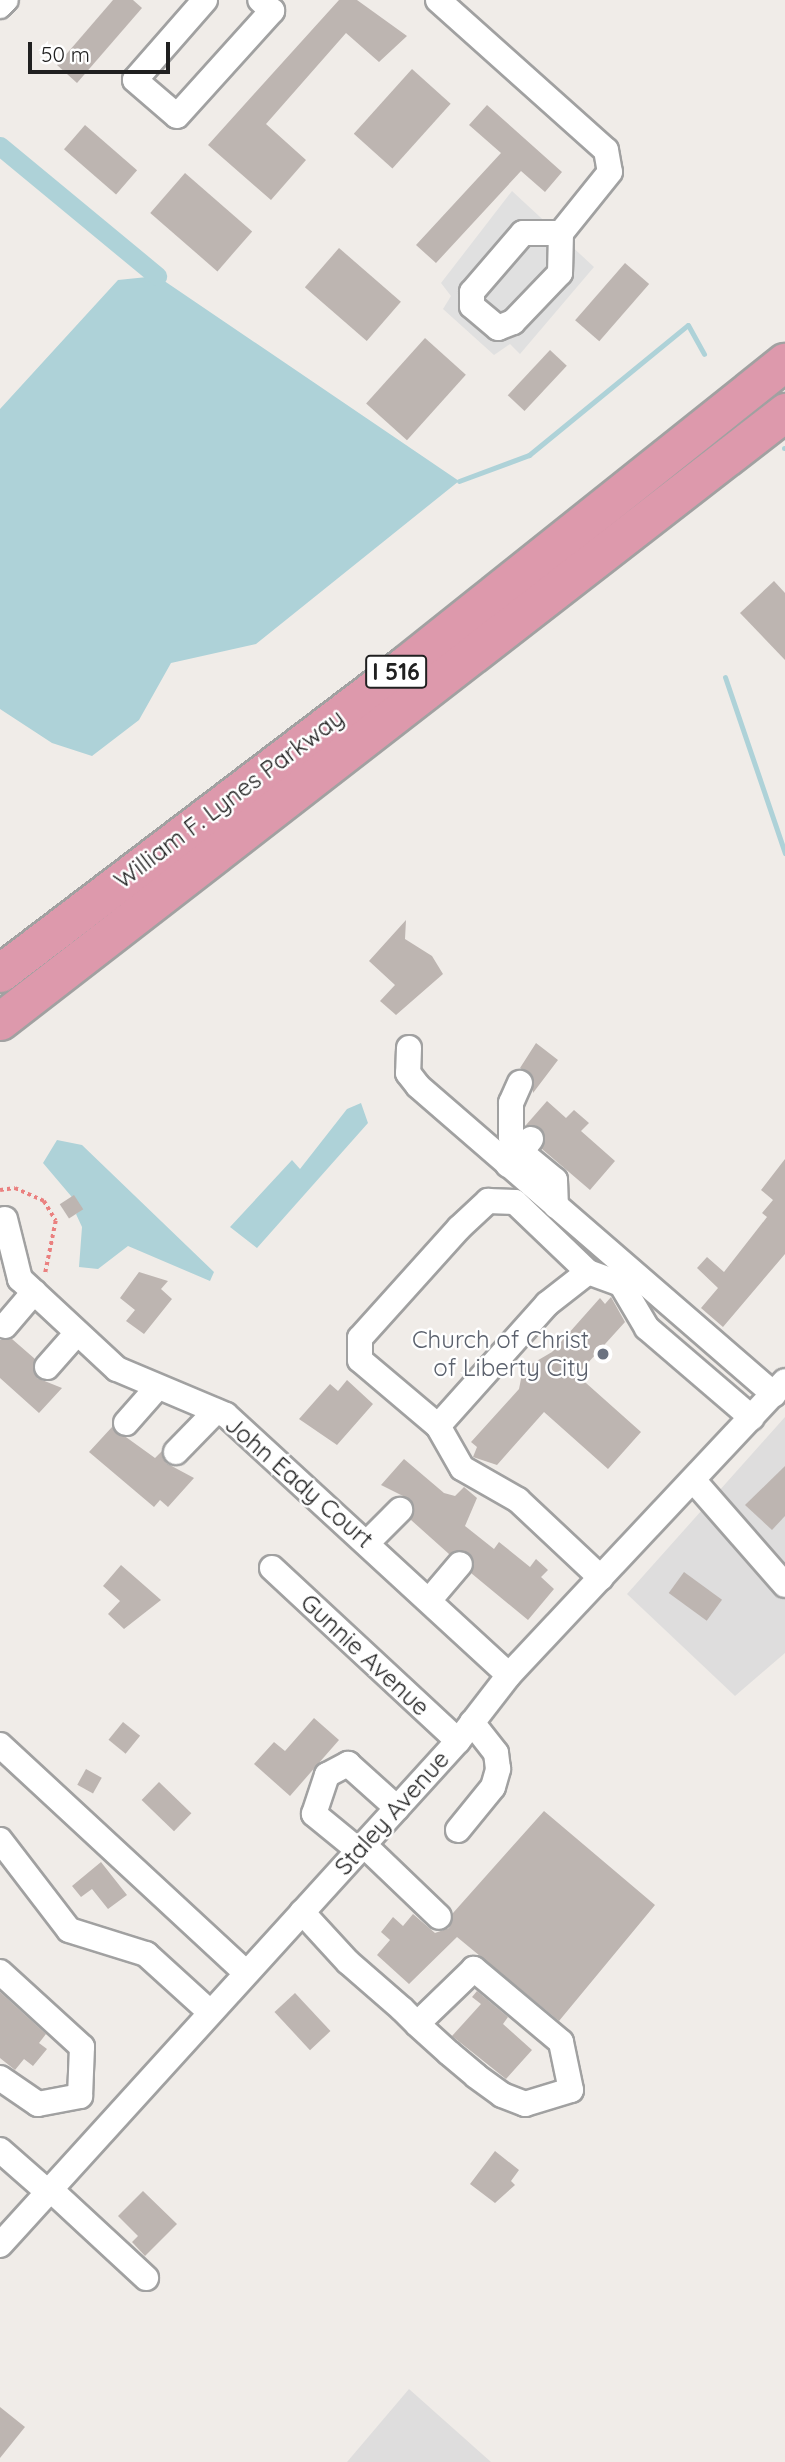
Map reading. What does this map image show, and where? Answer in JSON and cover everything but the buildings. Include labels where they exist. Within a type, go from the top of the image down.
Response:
[{"type":"highway","name":"William F. Lynes Parkway","points":[[0,973],[405,665],[785,362]]},
{"type":"highway","name":"William F. Lynes Parkway","points":[[0,1021],[785,412]]},
{"type":"street","points":[[0,6],[6,0]]},
{"type":"street","points":[[205,0],[135,80],[177,116],[272,11],[260,0]]},
{"type":"street","points":[[439,0],[606,150],[610,172],[561,233]]},
{"type":"street","points":[[409,1048],[408,1073],[418,1086],[520,1152]]},
{"type":"street","points":[[520,1083],[511,1114],[511,1138],[555,1206],[779,1388]]},
{"type":"street","points":[[601,1578],[518,1500],[462,1468],[438,1426],[360,1360],[360,1338],[459,1228],[488,1200],[515,1202],[588,1272],[621,1284],[648,1328],[752,1418]]},
{"type":"street","name":"John Eady Court","points":[[5,1219],[20,1279],[41,1290],[77,1333],[117,1369],[156,1390],[216,1411],[432,1597],[509,1675]]},
{"type":"street","points":[[438,1426],[547,1304],[588,1272]]},
{"type":"street","points":[[5,1326],[41,1290]]},
{"type":"street","points":[[47,1367],[77,1333]]},
{"type":"street","name":"Staley Avenue","points":[[0,2245],[465,1732],[509,1675],[779,1388]]},
{"type":"street","points":[[126,1423],[156,1390]]},
{"type":"street","points":[[176,1452],[216,1411]]},
{"type":"street","points":[[694,1481],[785,1585]]},
{"type":"street","points":[[367,1543],[400,1510]]},
{"type":"street","points":[[432,1597],[460,1564]]},
{"type":"street","name":"Gunnie Avenue","points":[[272,1568],[465,1732],[496,1753],[498,1769],[493,1787],[457,1830]]},
{"type":"street","points":[[0,1745],[246,1973]]},
{"type":"street","points":[[397,1808],[348,1764],[327,1775],[314,1814],[361,1847],[439,1917]]},
{"type":"street","points":[[0,1840],[69,1930],[146,1954],[210,2012]]},
{"type":"street","points":[[302,1912],[417,2024],[502,2095],[525,2104],[571,2090],[561,2042],[474,1969],[417,2024]]},
{"type":"street","points":[[0,1972],[82,2048],[80,2096]]},
{"type":"street","points":[[0,2078],[38,2104],[80,2096]]},
{"type":"street","points":[[80,2096],[110,2122]]},
{"type":"street","points":[[0,2150],[49,2190],[120,2240],[146,2278]]},
{"type":"path","points":[[0,1190],[15,1188],[44,1201],[56,1221],[41,1290]]},
{"type":"shaded area","points":[[512,191],[594,267],[520,354],[510,344],[494,355],[443,309],[451,296],[441,283]]},
{"type":"shaded area","points":[[785,1417],[785,1653],[735,1696],[627,1594]]},
{"type":"shaded area","points":[[409,2389],[491,2462],[347,2462]]},
{"type":"water","points":[[157,276],[459,481],[256,644],[171,663],[139,720],[92,756],[52,743],[0,709],[0,409],[118,280]]},
{"type":"water","points":[[361,1103],[368,1123],[257,1248],[230,1227],[292,1160],[300,1169],[347,1109]]},
{"type":"water","points":[[57,1140],[82,1145],[214,1272],[210,1281],[128,1246],[98,1269],[79,1267],[82,1227],[76,1214],[82,1209],[43,1163]]},
{"type":"waterway","points":[[0,146],[157,276]]},
{"type":"waterway","points":[[459,481],[529,455],[688,325],[704,354]]},
{"type":"waterway","points":[[725,677],[785,853]]},
{"type":"place","name":"Church of Christ of Liberty City","points":[[603,1354]]}]
